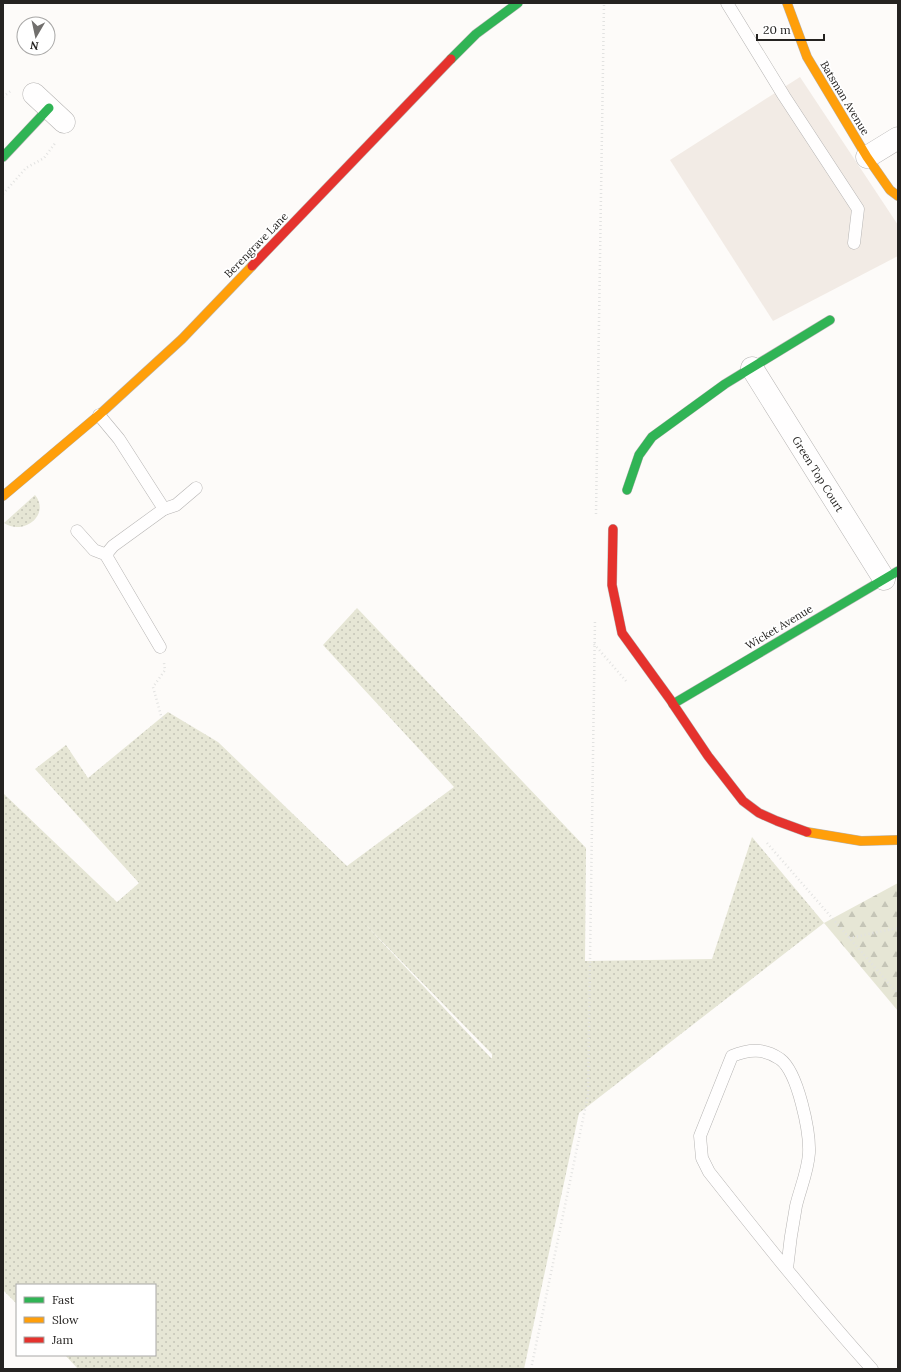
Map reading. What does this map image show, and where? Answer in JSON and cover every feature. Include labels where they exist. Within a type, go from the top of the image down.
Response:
[{"type":"street","name":"Berengrave Lane","points":[[3,496],[99,416],[182,339],[476,34],[518,3]]},
{"type":"street","name":"Batsman Avenue","points":[[787,3],[807,57],[867,157],[890,190],[898,196]]},
{"type":"street","points":[[3,157],[49,108]]},
{"type":"street","points":[[867,157],[898,138]]},
{"type":"street","points":[[627,490],[639,455],[652,437],[725,384],[830,320]]},
{"type":"street","name":"Green Top Court","points":[[752,368],[891,575]]},
{"type":"street","points":[[613,529],[612,585],[622,633],[722,776],[744,803],[780,823],[821,835],[863,842],[898,840]]},
{"type":"street","name":"Wicket Avenue","points":[[673,704],[891,575]]},
{"type":"lane","points":[[727,3],[784,96],[858,209],[854,244]]},
{"type":"lane","points":[[99,416],[119,439],[164,509]]},
{"type":"lane","points":[[160,647],[108,560],[107,555],[113,546],[164,509],[176,505],[196,488]]},
{"type":"lane","points":[[77,531],[94,550],[107,555]]},
{"type":"lane","points":[[787,1269],[796,1207],[809,1154],[804,1109],[792,1077],[781,1060],[761,1050],[746,1050],[732,1056],[718,1090],[700,1136],[702,1158],[709,1172],[831,1324],[872,1369]]},
{"type":"path","points":[[596,517],[604,3]]},
{"type":"path","points":[[531,1369],[588,1095],[595,612]]},
{"type":"path","points":[[160,647],[165,670],[153,687],[162,720]]},
{"type":"path","points":[[850,938],[898,928]]},
{"type":"shaded area","points":[[800,77],[898,225],[898,256],[773,321],[670,160]]},
{"type":"green space","points":[[35,495],[39,502],[40,510],[33,521],[19,527],[4,523]]},
{"type":"green space","points":[[357,608],[586,848],[585,961],[712,959],[752,837],[824,923],[579,1113],[524,1369],[78,1369],[66,1356],[156,1356],[156,1284],[16,1284],[16,1303],[3,1290],[4,794],[117,902],[139,883],[35,769],[66,745],[88,778],[168,712],[218,742],[347,866],[454,787],[323,645]],"holes":[[[362,921],[492,1054],[491,1058]]]},
{"type":"green space","points":[[898,883],[898,1011],[824,923]]},
{"type":"traffic: fast","points":[[451,59],[476,34],[518,3]]},
{"type":"traffic: fast","points":[[3,157],[49,108]]},
{"type":"traffic: fast","points":[[627,490],[639,455],[652,437],[725,384],[830,320]]},
{"type":"traffic: fast","points":[[672,702],[673,704],[898,571]]},
{"type":"traffic: slow","points":[[787,3],[807,57],[867,157],[890,190],[898,196]]},
{"type":"traffic: slow","points":[[3,496],[99,415],[182,339],[252,266]]},
{"type":"traffic: slow","points":[[807,832],[861,841],[898,840]]},
{"type":"traffic: jam","points":[[252,266],[451,59]]},
{"type":"traffic: jam","points":[[613,529],[612,585],[622,633],[672,702]]},
{"type":"traffic: jam","points":[[673,704],[708,756],[743,801],[759,813],[807,832]]}]
